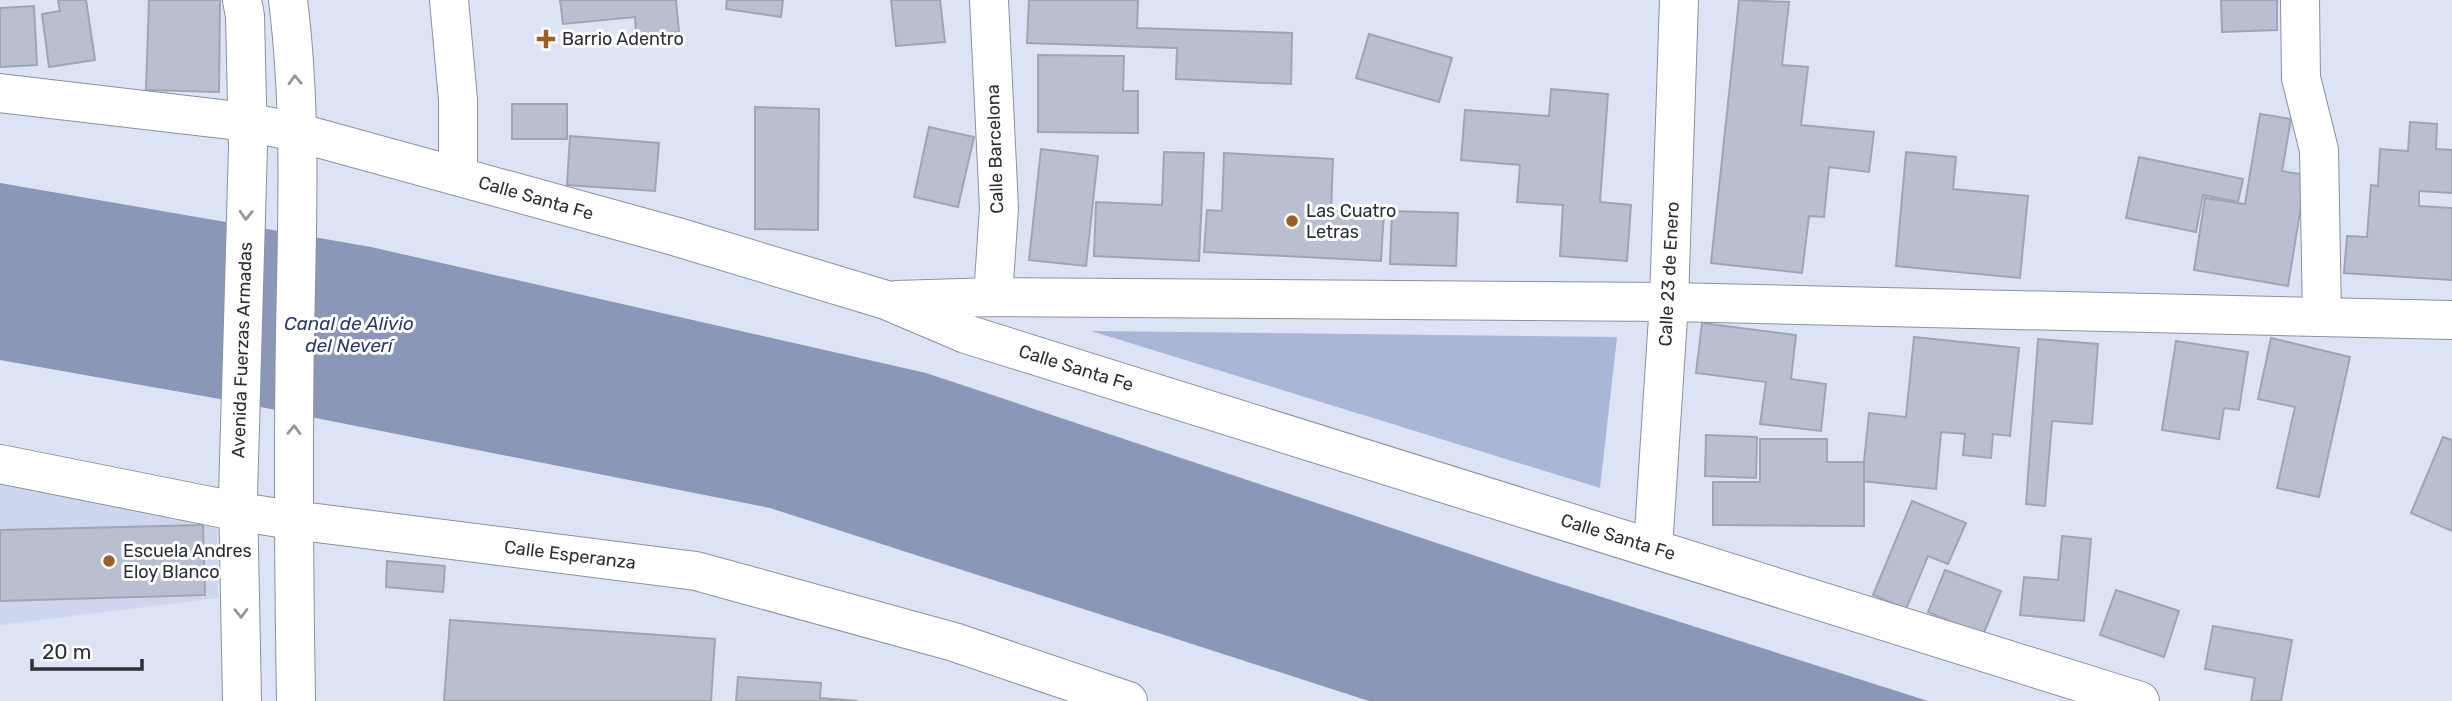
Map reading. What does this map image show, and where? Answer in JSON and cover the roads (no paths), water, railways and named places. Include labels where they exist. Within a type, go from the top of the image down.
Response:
[{"type":"street","name":"Avenida Fuerzas Armadas","points":[[242,0],[245,16],[248,134],[239,504],[242,701]]},
{"type":"street","points":[[288,0],[293,44],[297,173],[293,510],[296,701]]},
{"type":"street","points":[[449,0],[458,100],[458,176]]},
{"type":"street","name":"Calle Barcelona","points":[[989,0],[999,208],[993,297]]},
{"type":"street","name":"Calle 23 de Enero","points":[[1653,548],[1669,302],[1679,0]]},
{"type":"street","points":[[2300,0],[2301,78],[2319,150],[2322,317]]},
{"type":"street","name":"Calle Santa Fe","points":[[0,93],[248,134],[296,132],[674,236],[886,300],[966,334],[2140,701]]},
{"type":"street","points":[[886,300],[993,297],[1669,302],[2452,320]]},
{"type":"street","name":"Calle Esperanza","points":[[0,464],[239,504],[696,571],[954,642],[1128,701]]},
{"type":"water","name":"Canal de Alivio del Neverí","points":[[0,183],[371,247],[926,373],[1542,578],[1928,701],[1369,701],[770,508],[220,399],[0,360]]},
{"type":"place","name":"Barrio Adentro","points":[[546,39]]},
{"type":"place","name":"Las Cuatro Letras","points":[[1292,221]]},
{"type":"place","name":"Escuela Andres Eloy Blanco","points":[[109,561]]}]
